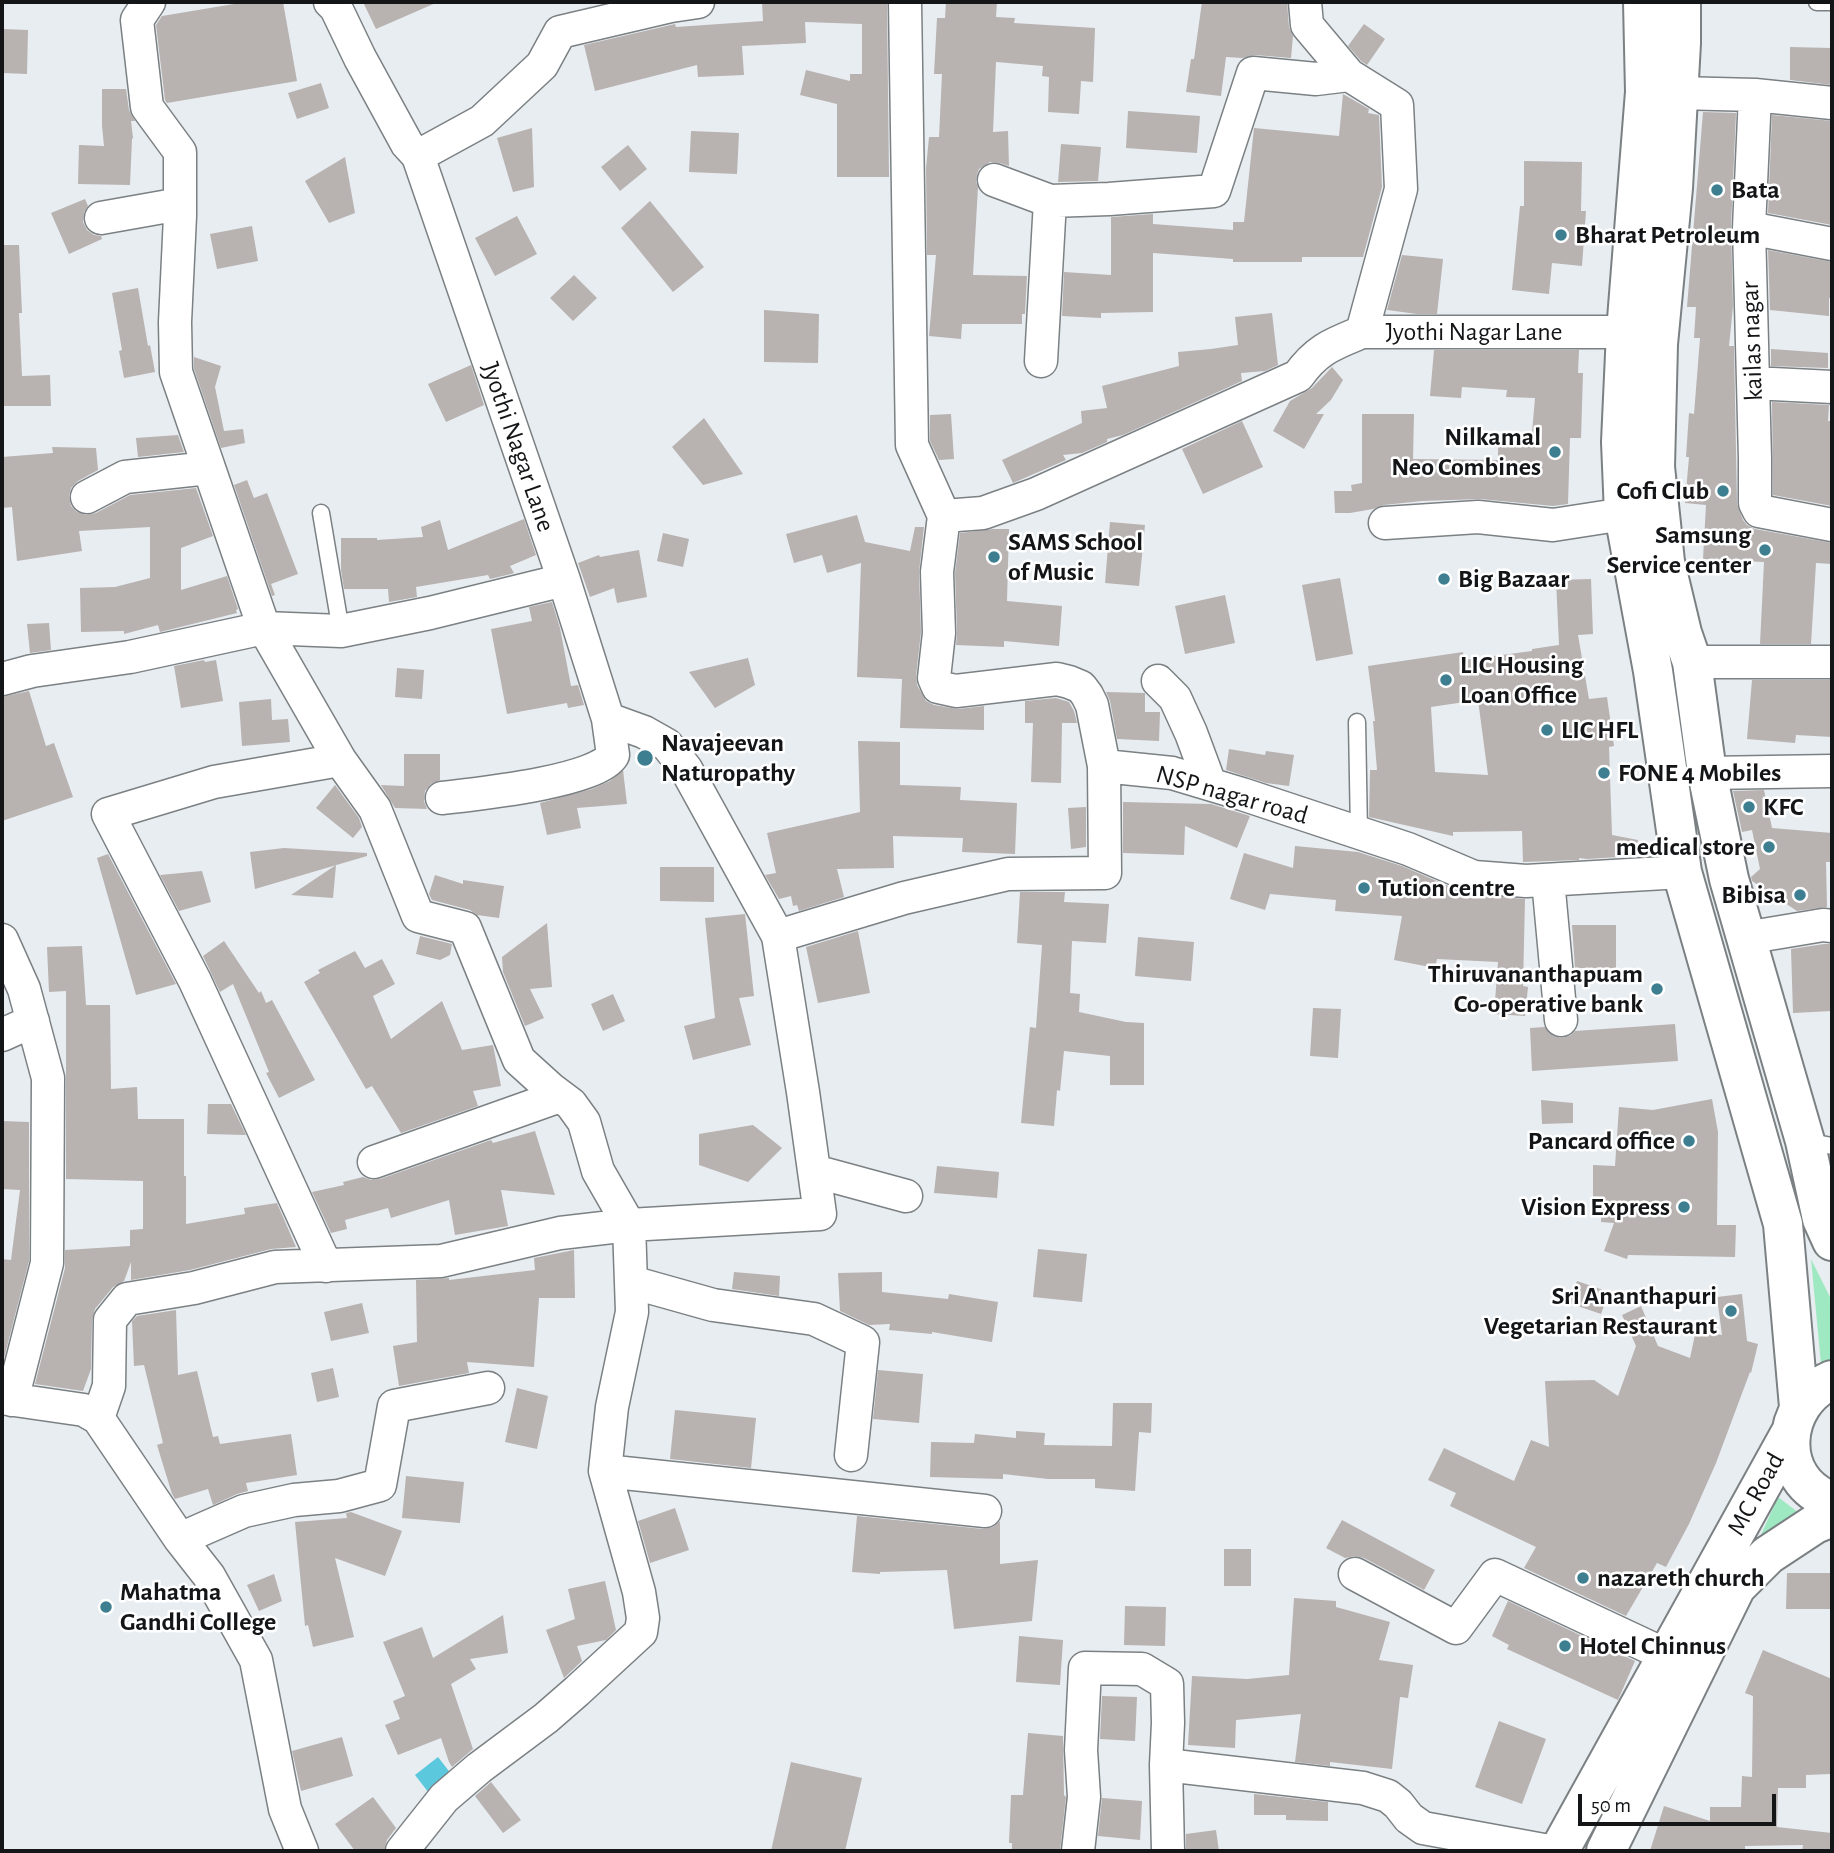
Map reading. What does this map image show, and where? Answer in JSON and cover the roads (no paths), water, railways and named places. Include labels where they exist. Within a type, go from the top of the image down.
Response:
[{"type":"main road","points":[[1643,2],[1645,92],[1626,332],[1621,442],[1624,514],[1653,671],[1682,872],[1783,1224],[1795,1420],[1790,1447],[1799,1475],[1820,1497],[1832,1501]]},
{"type":"main road","points":[[1681,2],[1673,188],[1658,344],[1655,467],[1665,562],[1692,662],[1707,773],[1729,879],[1745,938],[1819,1144],[1827,1230],[1783,1224]]},
{"type":"main road","name":"MC Road","points":[[1559,1851],[1795,1420],[1812,1392],[1832,1380]]},
{"type":"main road","name":"MC Road","points":[[1606,1851],[1736,1587],[1768,1555],[1815,1524],[1832,1517]]},
{"type":"street","points":[[149,2],[137,20],[147,107],[180,152],[176,372],[264,628],[340,760],[375,809],[418,916],[465,928],[519,1060],[571,1104],[584,1122],[598,1171],[629,1225],[632,1312],[612,1407],[605,1471],[639,1592],[643,1618],[641,1632],[578,1691],[444,1798],[402,1851]]},
{"type":"street","name":"Jyothi Nagar Lane","points":[[330,2],[336,8],[407,144],[418,156],[564,580],[607,719],[613,755],[604,765],[547,784],[442,799]]},
{"type":"street","points":[[418,156],[482,121],[542,65],[560,32],[698,2]]},
{"type":"street","points":[[778,936],[904,898],[1008,874],[1105,873],[1104,766],[1092,705],[1081,687],[1057,679],[956,691],[941,688],[934,678],[939,633],[937,572],[944,516],[912,445],[905,2]]},
{"type":"street","name":"Jyothi Nagar Lane","points":[[1305,2],[1307,25],[1349,75],[1397,105],[1401,189],[1363,332],[1626,332]]},
{"type":"street","points":[[994,180],[1050,201],[1214,191],[1253,73],[1317,79],[1349,75]]},
{"type":"street","points":[[1678,93],[1755,95],[1832,103]]},
{"type":"street","name":"kailas nagar","points":[[1755,95],[1749,228],[1755,503],[1759,511],[1832,525]]},
{"type":"street","points":[[1041,361],[1050,201]]},
{"type":"street","points":[[101,218],[180,204]]},
{"type":"street","points":[[1749,228],[1832,244]]},
{"type":"street","points":[[944,516],[983,513],[1036,494],[1298,376],[1309,361],[1329,346],[1363,332]]},
{"type":"street","points":[[1753,383],[1832,387]]},
{"type":"street","points":[[87,497],[125,477],[209,468]]},
{"type":"street","points":[[1385,523],[1478,517],[1553,525],[1624,514]]},
{"type":"street","points":[[2,679],[32,671],[130,657],[264,628],[341,631],[430,613],[564,580]]},
{"type":"street","points":[[1692,662],[1832,662]]},
{"type":"street","points":[[1158,681],[1175,698],[1210,784]]},
{"type":"street","points":[[98,1418],[109,1386],[110,1320],[127,1299],[194,1288],[275,1267],[441,1261],[560,1233],[629,1225],[820,1214],[778,936],[686,769],[667,745],[644,732],[607,719]]},
{"type":"street","points":[[326,1266],[195,981],[108,814],[214,782],[340,760]]},
{"type":"street","name":"NSP nagar road","points":[[1104,766],[1172,773],[1210,784],[1408,849],[1474,877],[1526,881],[1682,872]]},
{"type":"street","points":[[1707,773],[1832,771]]},
{"type":"street","points":[[1548,880],[1561,1020]]},
{"type":"street","points":[[1745,938],[1823,925],[1832,926]]},
{"type":"street","points":[[2,940],[24,989],[48,1078],[47,1263],[7,1399],[84,1410],[98,1418],[180,1539],[209,1576],[256,1660],[285,1810],[302,1851]]},
{"type":"street","points":[[2,1035],[33,1021]]},
{"type":"street","points":[[374,1162],[560,1096]]},
{"type":"street","points":[[814,1171],[906,1196]]},
{"type":"street","points":[[631,1282],[713,1306],[814,1319],[863,1342],[851,1455]]},
{"type":"street","points":[[180,1539],[244,1511],[295,1500],[339,1496],[380,1485],[394,1406],[488,1388]]},
{"type":"street","points":[[605,1471],[985,1511]]},
{"type":"street","points":[[1355,1574],[1456,1628],[1495,1575],[1668,1656]]},
{"type":"street","points":[[1077,1851],[1084,1797],[1081,1750],[1085,1668],[1142,1669],[1167,1684],[1168,1851]]},
{"type":"street","points":[[1166,1765],[1363,1788],[1388,1796],[1423,1828],[1549,1851]]},
{"type":"lane","points":[[1817,2],[1832,2]]},
{"type":"lane","points":[[321,513],[341,631]]},
{"type":"lane","points":[[1357,722],[1359,833]]},
{"type":"water","points":[[438,1757],[455,1779],[432,1797],[415,1775]]},
{"type":"place","name":"Bata","points":[[1717,190]]},
{"type":"place","name":"Bharat Petroleum","points":[[1561,235]]},
{"type":"place","name":"Nilkamal Neo Combines","points":[[1555,452]]},
{"type":"place","name":"Cofi Club","points":[[1723,491]]},
{"type":"place","name":"Samsung Service center","points":[[1765,550]]},
{"type":"place","name":"SAMS School of Music","points":[[994,557]]},
{"type":"place","name":"Big Bazaar","points":[[1444,579]]},
{"type":"place","name":"LIC Housing Loan Office","points":[[1446,680]]},
{"type":"place","name":"LIC HFL","points":[[1547,730]]},
{"type":"place","name":"Navajeevan Naturopathy","points":[[645,758]]},
{"type":"place","name":"FONE 4 Mobiles","points":[[1604,773]]},
{"type":"place","name":"KFC","points":[[1749,807]]},
{"type":"place","name":"medical store","points":[[1769,847]]},
{"type":"place","name":"Tution centre","points":[[1364,888]]},
{"type":"place","name":"Bibisa","points":[[1800,895]]},
{"type":"place","name":"Thiruvananthapuam Co-operative bank","points":[[1657,989]]},
{"type":"place","name":"Pancard office","points":[[1689,1141]]},
{"type":"place","name":"Vision Express","points":[[1684,1207]]},
{"type":"place","name":"Sri Ananthapuri Vegetarian Restaurant","points":[[1731,1311]]},
{"type":"place","name":"nazareth church","points":[[1583,1578]]},
{"type":"place","name":"Mahatma Gandhi College","points":[[106,1607]]},
{"type":"place","name":"Hotel Chinnus","points":[[1565,1646]]}]
